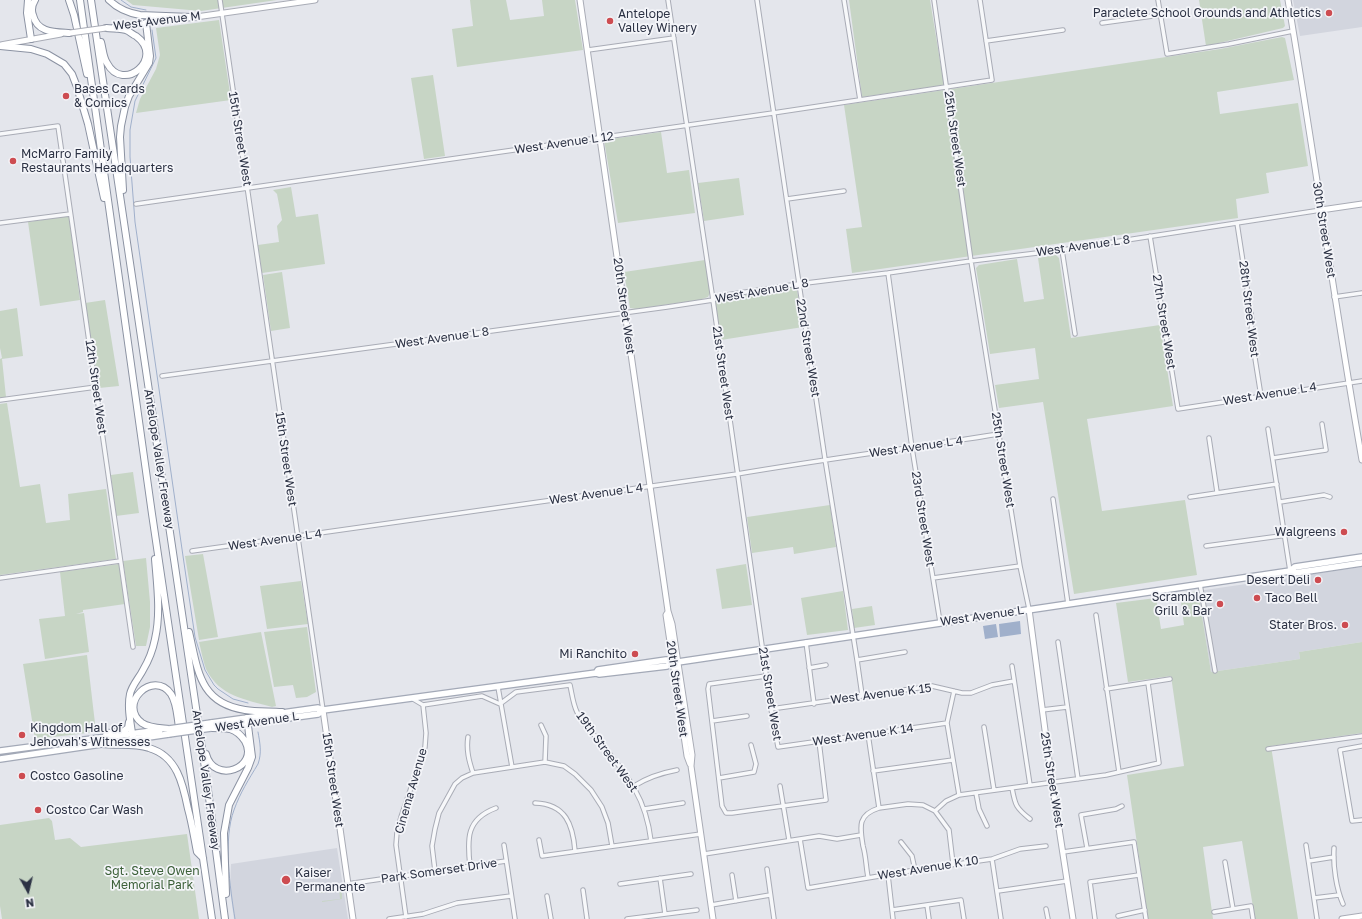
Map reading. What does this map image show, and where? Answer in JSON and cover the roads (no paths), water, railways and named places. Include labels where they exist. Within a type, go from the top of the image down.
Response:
[{"type":"highway","points":[[28,0],[27,13],[31,39]]},
{"type":"highway","points":[[35,0],[32,7],[32,12],[37,25],[48,31],[70,33]]},
{"type":"highway","points":[[69,0],[74,15],[97,123]]},
{"type":"highway","name":"Antelope Valley Freeway","points":[[80,0],[152,514],[212,919]]},
{"type":"highway","points":[[92,0],[104,57],[111,70],[121,75],[131,74],[139,70],[144,64],[146,54],[141,41],[128,31],[106,28]]},
{"type":"highway","name":"Antelope Valley Freeway","points":[[92,0],[181,602],[226,919]]},
{"type":"highway","points":[[109,0],[121,9],[132,14],[191,17]]},
{"type":"highway","points":[[122,208],[121,126],[129,96],[149,63],[150,56],[146,22]]},
{"type":"highway","points":[[0,46],[31,49],[47,54],[59,60],[72,74],[88,124],[113,236]]},
{"type":"highway","points":[[133,736],[129,704],[130,694],[148,659],[158,626],[158,602],[152,514]]},
{"type":"highway","points":[[181,602],[200,679],[207,690],[222,703],[233,708],[246,711],[282,712]]},
{"type":"highway","points":[[169,731],[142,723],[137,718],[134,706],[136,695],[144,688],[149,686],[160,686],[170,692],[175,704],[182,742],[188,759]]},
{"type":"highway","points":[[194,699],[199,711],[207,759],[211,765],[223,771],[230,771],[243,764],[248,754],[243,737],[239,733],[231,730],[211,725]]},
{"type":"highway","points":[[105,737],[108,733],[124,731],[128,728],[130,725],[130,716]]},
{"type":"highway","points":[[226,919],[223,854],[224,833],[229,805],[252,757],[247,720]]},
{"type":"highway","points":[[102,744],[117,746],[141,746],[149,748],[156,751],[170,762],[177,771],[182,783],[197,852],[202,858]]},
{"type":"main road","name":"West Avenue M","points":[[0,46],[31,39],[70,33],[315,0]]},
{"type":"main road","name":"20th Street West","points":[[580,0],[668,612],[672,624],[675,662],[692,755],[691,766],[713,919]]},
{"type":"main road","name":"30th Street West","points":[[1288,0],[1320,210],[1362,460]]},
{"type":"main road","name":"West Avenue L 8","points":[[1320,210],[1362,204]]},
{"type":"main road","name":"West Avenue L","points":[[1290,571],[1295,567],[1362,557]]},
{"type":"main road","name":"West Avenue L","points":[[247,720],[282,712],[318,708],[323,710],[596,673],[599,674],[667,666],[675,662],[940,622],[1290,571],[1295,573],[1362,563]]},
{"type":"main road","name":"25th Street West","points":[[1029,609],[1052,783],[1073,919]]},
{"type":"main road","name":"West Avenue L","points":[[0,751],[105,737],[133,736],[247,720],[318,714],[323,710]]},
{"type":"main road","name":"15th Street West","points":[[323,710],[353,919]]},
{"type":"main road","name":"West Avenue L","points":[[0,759],[102,744],[133,736]]},
{"type":"main road","points":[[1342,919],[1362,916]]},
{"type":"street","name":"15th Street West","points":[[220,0],[323,710]]},
{"type":"street","name":"21st Street West","points":[[668,0],[713,300],[766,676],[778,747]]},
{"type":"street","name":"22nd Street West","points":[[757,0],[787,199],[798,284],[862,695]]},
{"type":"street","points":[[844,0],[860,100]]},
{"type":"street","name":"25th Street West","points":[[934,0],[948,87],[971,261],[1020,566],[1029,609]]},
{"type":"street","points":[[980,0],[986,41],[1063,30]]},
{"type":"street","points":[[1158,0],[1167,54],[1229,44],[1293,31]]},
{"type":"street","points":[[1102,23],[1160,15]]},
{"type":"street","points":[[588,50],[674,38]]},
{"type":"street","name":"West Avenue L 12","points":[[136,204],[773,113],[992,80],[986,41]]},
{"type":"street","name":"12th Street West","points":[[0,134],[58,126],[133,647]]},
{"type":"street","points":[[787,199],[844,191]]},
{"type":"street","name":"West Avenue L 8","points":[[162,376],[625,313],[713,300],[720,296],[798,284],[888,274],[971,261],[1062,250],[1320,210]]},
{"type":"street","points":[[0,223],[70,214]]},
{"type":"street","name":"28th Street West","points":[[1237,223],[1252,320],[1251,333],[1261,396]]},
{"type":"street","name":"27th Street West","points":[[1150,236],[1178,409]]},
{"type":"street","points":[[1062,250],[1075,334]]},
{"type":"street","name":"23rd Street West","points":[[888,274],[912,448],[940,622]]},
{"type":"street","points":[[1334,297],[1362,293]]},
{"type":"street","name":"West Avenue L 4","points":[[1178,409],[1362,381]]},
{"type":"street","points":[[0,400],[96,387]]},
{"type":"street","points":[[1273,458],[1326,450],[1322,424]]},
{"type":"street","points":[[1268,429],[1290,571]]},
{"type":"street","name":"West Avenue L 4","points":[[192,552],[650,487],[825,459],[912,448],[999,434]]},
{"type":"street","points":[[1209,438],[1217,492]]},
{"type":"street","points":[[1190,497],[1277,484]]},
{"type":"street","points":[[1280,502],[1324,495],[1330,497]]},
{"type":"street","points":[[1053,499],[1068,604]]},
{"type":"street","points":[[1206,546],[1302,533],[1307,535]]},
{"type":"street","points":[[0,578],[120,561]]},
{"type":"street","points":[[933,578],[1020,566]]},
{"type":"street","points":[[1200,584],[1215,671]]},
{"type":"street","points":[[1096,615],[1119,772]]},
{"type":"street","points":[[806,642],[814,704]]},
{"type":"street","points":[[1058,642],[1078,779]]},
{"type":"street","points":[[857,660],[906,652]]},
{"type":"street","points":[[809,668],[826,665]]},
{"type":"street","points":[[1012,666],[1030,785]]},
{"type":"street","points":[[766,676],[709,684],[708,688],[718,778],[722,806],[726,813],[826,800],[819,741]]},
{"type":"street","points":[[1106,689],[1170,679]]},
{"type":"street","name":"West Avenue K 15","points":[[771,709],[932,686],[971,693],[992,685],[1014,681]]},
{"type":"street","points":[[935,811],[946,801],[959,795],[1078,779],[1159,763],[1148,683]]},
{"type":"street","name":"19th Street West","points":[[500,704],[516,692],[570,685],[577,712],[582,721],[621,767],[634,786],[650,826],[651,841]]},
{"type":"street","points":[[498,687],[512,767]]},
{"type":"street","points":[[954,691],[948,723],[959,795]]},
{"type":"street","points":[[413,699],[423,705],[482,696],[500,704]]},
{"type":"street","name":"Cinema Avenue","points":[[406,917],[396,846],[401,817],[425,748],[426,733],[423,705]]},
{"type":"street","points":[[1042,710],[1067,707]]},
{"type":"street","points":[[712,721],[747,716]]},
{"type":"street","name":"West Avenue K 14","points":[[778,747],[948,723]]},
{"type":"street","points":[[541,725],[546,736],[547,747],[545,762]]},
{"type":"street","points":[[984,727],[994,790]]},
{"type":"street","points":[[868,734],[879,808]]},
{"type":"street","points":[[1268,750],[1362,736]]},
{"type":"street","points":[[468,737],[468,758],[473,773]]},
{"type":"street","points":[[718,778],[754,772],[756,764],[751,745]]},
{"type":"street","points":[[1362,746],[1340,750],[1352,821],[1362,820]]},
{"type":"street","points":[[873,771],[953,760]]},
{"type":"street","points":[[435,871],[432,846],[435,829],[440,813],[455,784],[462,778],[473,773],[545,762],[564,766],[575,774],[591,790],[602,807],[608,823],[612,846]]},
{"type":"street","points":[[634,786],[652,776],[677,770]]},
{"type":"street","points":[[780,786],[789,840]]},
{"type":"street","points":[[1012,788],[1014,800],[1019,810],[1030,819]]},
{"type":"street","points":[[976,793],[979,809],[987,826]]},
{"type":"street","points":[[535,803],[547,803],[556,807],[562,812],[571,826],[574,835],[575,851]]},
{"type":"street","points":[[644,809],[683,803]]},
{"type":"street","points":[[868,877],[860,835],[860,826],[862,818],[870,811],[879,808],[908,804],[923,805],[935,811],[949,830],[954,864]]},
{"type":"street","points":[[1087,848],[1081,815],[1116,809],[1122,806]]},
{"type":"street","points":[[470,866],[468,845],[471,830],[480,816],[496,808]]},
{"type":"street","points":[[539,840],[542,856],[701,834]]},
{"type":"street","points":[[704,854],[819,836],[837,838],[860,835]]},
{"type":"street","name":"West Avenue K 10","points":[[800,839],[808,888],[868,877],[992,859],[1020,849],[1046,846]]},
{"type":"street","points":[[901,842],[907,847],[912,856],[915,870]]},
{"type":"street","points":[[1063,852],[1134,842],[1146,919]]},
{"type":"street","points":[[504,845],[515,919]]},
{"type":"street","points":[[1306,845],[1317,919]]},
{"type":"street","points":[[1334,848],[1339,895],[1343,904]]},
{"type":"street","points":[[1309,861],[1334,857]]},
{"type":"street","points":[[992,859],[1002,919]]},
{"type":"street","name":"Park Somerset Drive","points":[[347,884],[506,861]]},
{"type":"street","points":[[1225,862],[1233,909]]},
{"type":"street","points":[[767,869],[774,919]]},
{"type":"street","points":[[620,884],[691,874]]},
{"type":"street","points":[[732,875],[736,901]]},
{"type":"street","points":[[888,875],[893,919]]},
{"type":"street","points":[[1095,919],[1090,882],[1139,875]]},
{"type":"street","points":[[660,878],[665,914]]},
{"type":"street","points":[[998,891],[1067,881]]},
{"type":"street","points":[[583,890],[587,919]]},
{"type":"street","points":[[711,905],[770,895]]},
{"type":"street","points":[[1314,898],[1339,895]]},
{"type":"street","points":[[389,919],[423,914],[457,903],[511,896]]},
{"type":"street","points":[[547,896],[551,919]]},
{"type":"street","points":[[892,910],[961,900],[964,919]]},
{"type":"street","points":[[927,905],[929,919]]},
{"type":"street","points":[[1214,912],[1251,906],[1253,919]]},
{"type":"street","points":[[1046,909],[1048,919]]},
{"type":"street","points":[[627,919],[697,910]]},
{"type":"street","points":[[1118,916],[1144,910]]},
{"type":"water","points":[[1020,621],[1021,634],[1000,637],[999,624]]},
{"type":"water","points":[[996,624],[998,637],[985,639],[983,626]]},
{"type":"waterway","points":[[121,0],[131,7],[146,10]]},
{"type":"waterway","points":[[152,30],[156,58],[135,101],[130,130],[130,157],[135,222],[195,637],[205,670],[214,685],[233,699],[248,703]]},
{"type":"waterway","points":[[235,919],[228,864],[229,835],[236,804],[258,764],[260,756],[258,732]]},
{"type":"place","name":"Paraclete School Grounds and Athletics","points":[[1329,13]]},
{"type":"place","name":"Antelope Valley Winery","points":[[610,21]]},
{"type":"place","name":"Bases Cards & Comics","points":[[66,96]]},
{"type":"place","name":"McMarro Family Restaurants Headquarters","points":[[13,161]]},
{"type":"place","name":"Walgreens","points":[[1344,532]]},
{"type":"place","name":"Desert Deli","points":[[1318,580]]},
{"type":"place","name":"Taco Bell","points":[[1257,598]]},
{"type":"place","name":"Scramblez Grill & Bar","points":[[1220,604]]},
{"type":"place","name":"Stater Bros.","points":[[1345,625]]},
{"type":"place","name":"Mi Ranchito","points":[[635,654]]},
{"type":"place","name":"Kingdom Hall of Jehovah's Witnesses","points":[[22,735]]},
{"type":"place","name":"Costco Gasoline","points":[[22,776]]},
{"type":"place","name":"Costco Car Wash","points":[[38,810]]},
{"type":"place","name":"Kaiser Permanente","points":[[286,880]]},
{"type":"park label","name":"Sgt. Steve Owen Memorial Park","points":[[152,878]]}]
